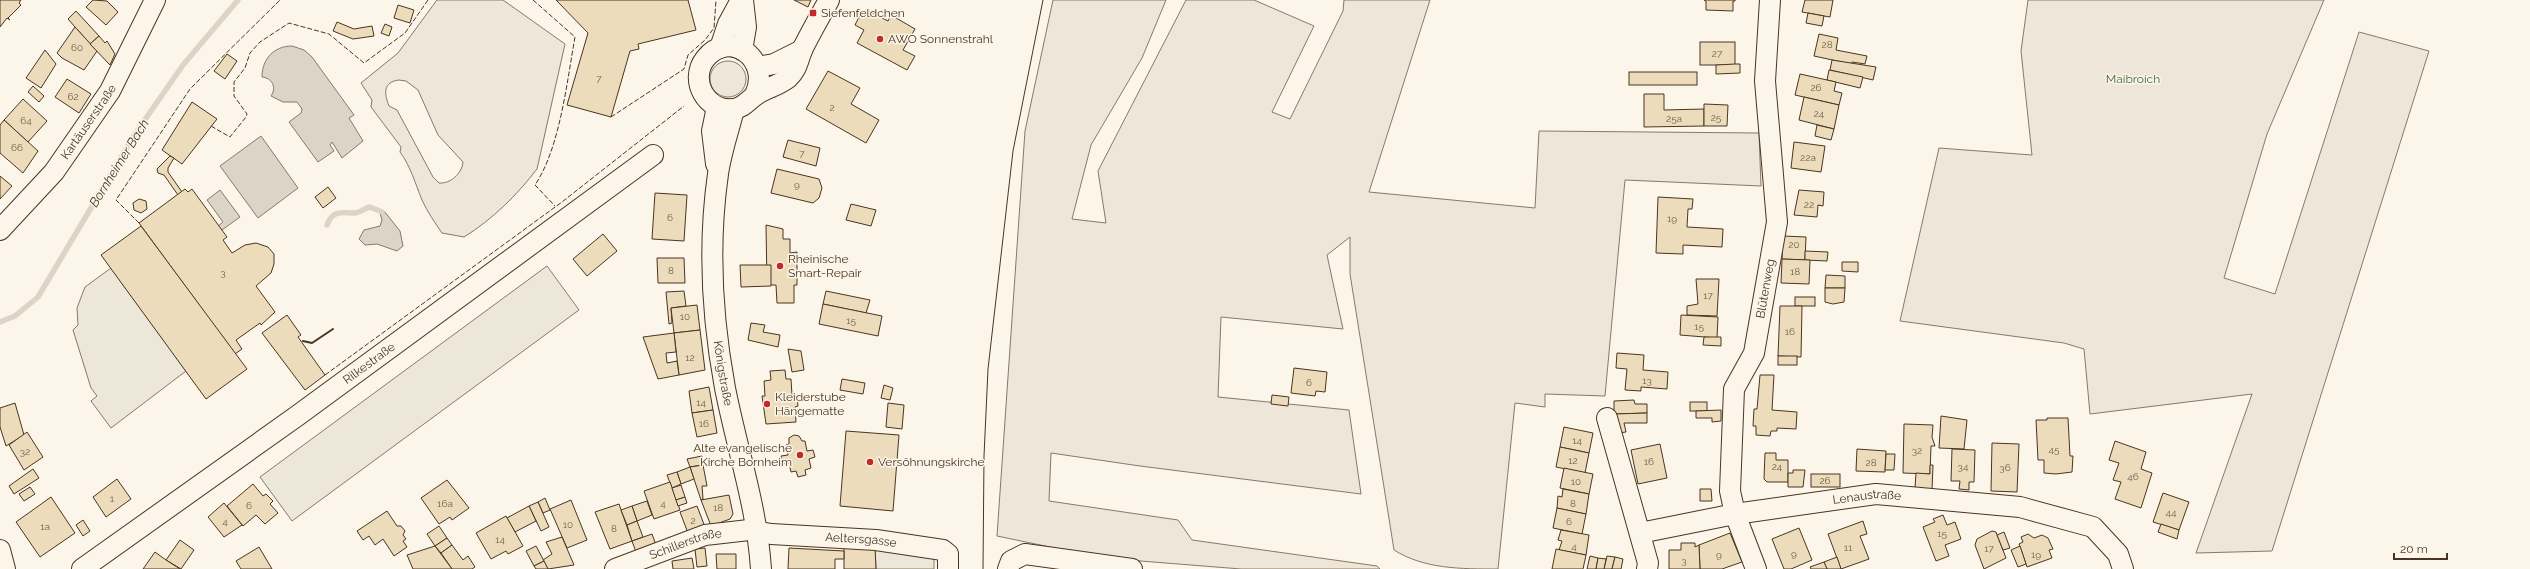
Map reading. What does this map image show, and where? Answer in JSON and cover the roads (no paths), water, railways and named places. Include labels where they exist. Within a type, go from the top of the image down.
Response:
[{"type":"street","name":"Kartäuserstraße","points":[[0,230],[54,172],[110,91],[155,0]]},
{"type":"street","points":[[720,48],[728,24],[742,0]]},
{"type":"street","points":[[742,0],[746,27],[742,50]]},
{"type":"street","points":[[756,95],[760,77],[758,67],[755,60],[742,50],[735,47],[720,48],[705,58],[699,75],[702,91],[711,103],[726,108],[742,106],[756,95],[789,77],[797,67],[802,50],[829,0]]},
{"type":"street","name":"Blütenweg","points":[[1756,569],[1735,514],[1730,490],[1734,389],[1754,354],[1777,222],[1765,82],[1770,0]]},
{"type":"street","points":[[758,67],[774,64],[802,50]]},
{"type":"street","name":"Königstraße","points":[[726,108],[712,131],[714,156],[718,173],[713,241],[714,304],[726,389],[758,532],[761,569]]},
{"type":"street","name":"Rilkestraße","points":[[82,569],[303,412],[654,155]]},
{"type":"street","points":[[1607,418],[1627,495],[1640,533],[1648,563],[1647,569]]},
{"type":"street","name":"Lenaustraße","points":[[1640,533],[1735,514],[1876,494],[2020,507],[2093,527],[2118,554],[2123,569]]},
{"type":"street","name":"Schillerstraße","points":[[615,569],[705,535],[749,530],[758,532]]},
{"type":"street","name":"Aeltersgasse","points":[[758,532],[876,540],[943,550],[948,554],[948,569]]},
{"type":"street","points":[[0,550],[5,569]]},
{"type":"street","points":[[1008,569],[1011,561],[1025,554],[1124,569]]},
{"type":"waterway","name":"Bornheimer Bach","points":[[0,322],[15,316],[38,297],[135,134],[183,65],[238,0]]},
{"type":"waterway","points":[[327,225],[332,216],[339,213],[357,213],[370,207],[382,212]]},
{"type":"tram line","points":[[983,569],[984,456],[988,369],[1013,151],[1043,0]]},
{"type":"place","name":"Siefenfeldchen","points":[[813,13]]},
{"type":"place","name":"AWO Sonnenstrahl","points":[[880,39]]},
{"type":"place","name":"Rheinische Smart-Repair","points":[[780,266]]},
{"type":"place","name":"Kleiderstube Hängematte","points":[[767,404]]},
{"type":"place","name":"Alte evangelische Kirche Bornheim","points":[[800,455]]},
{"type":"place","name":"Versöhnungskirche","points":[[870,462]]},
{"type":"park label","name":"Maibroich","points":[[2133,79]]}]
